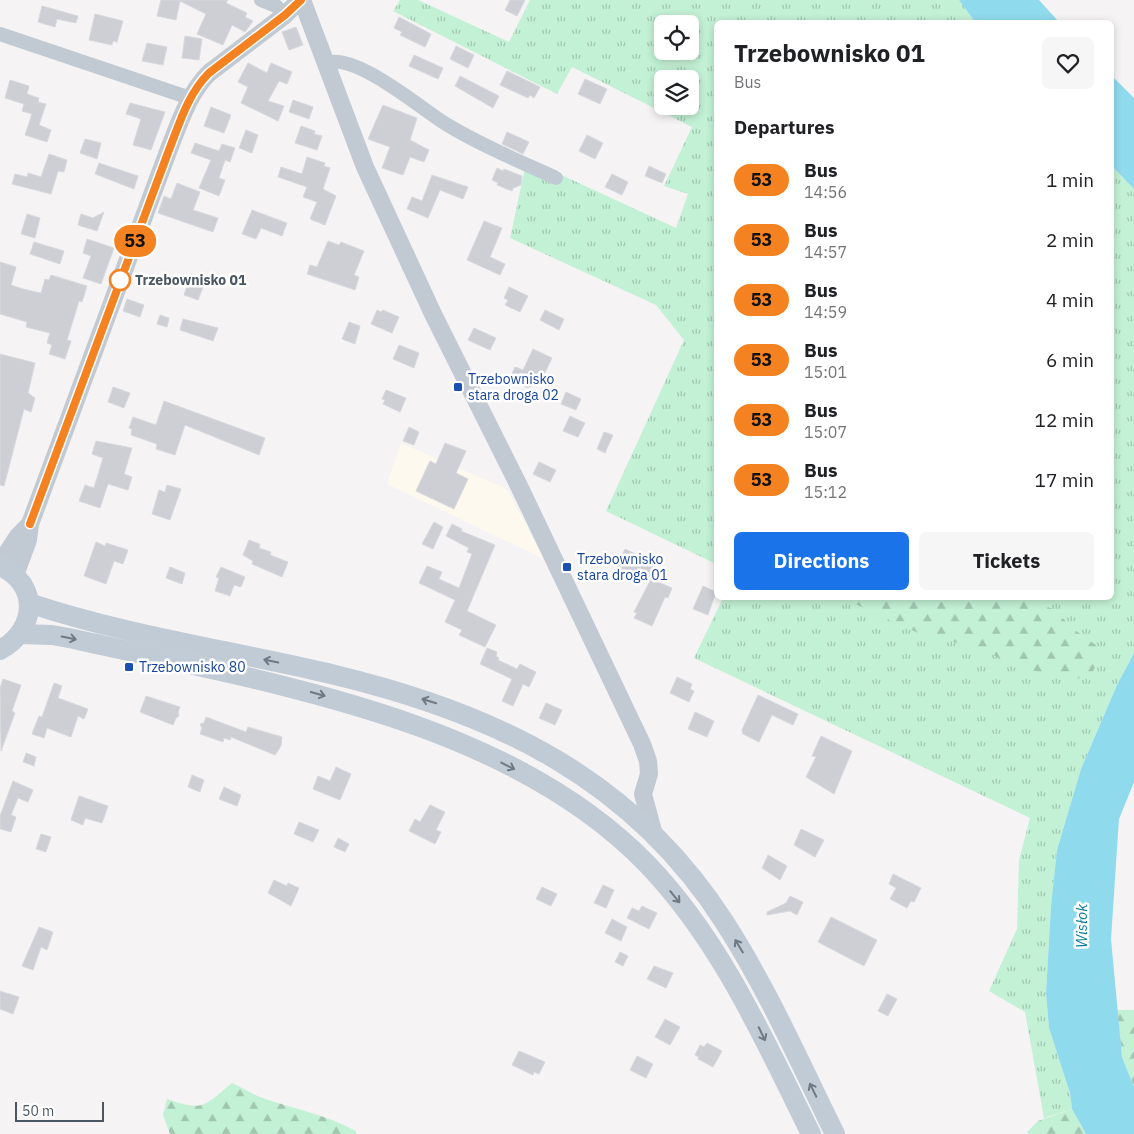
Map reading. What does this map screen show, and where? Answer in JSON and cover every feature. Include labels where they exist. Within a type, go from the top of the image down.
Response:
[{"type":"main road","points":[[0,650],[11,644],[26,625],[29,604],[26,593],[5,568]]},
{"type":"main road","points":[[29,604],[91,621],[336,675],[475,717],[544,751],[614,801],[654,835],[699,887],[746,957],[834,1134]]},
{"type":"main road","points":[[20,634],[52,635],[74,639],[307,691],[390,716],[464,745],[546,786],[599,823],[646,864],[692,918],[727,969],[811,1134]]},
{"type":"main road","points":[[464,745],[456,736],[455,730],[458,723],[475,717]]},
{"type":"street","points":[[261,0],[276,6],[285,15]]},
{"type":"street","points":[[5,568],[28,540],[30,524],[190,98],[209,73],[285,15],[301,0],[365,166],[433,314],[519,486],[642,744],[648,768],[647,786],[643,794],[654,835]]},
{"type":"street","points":[[0,34],[190,98]]},
{"type":"street","points":[[326,63],[342,61],[375,76],[446,124],[556,178]]},
{"type":"street","points":[[614,801],[643,794]]},
{"type":"shaded area","points":[[401,443],[507,489],[544,559],[387,484]]},
{"type":"green space","points":[[400,0],[418,0],[509,42],[530,0],[959,0],[974,20],[714,20],[714,563],[606,511],[684,340],[656,305],[510,238],[527,159],[676,228],[688,194],[664,186],[692,127],[668,115],[699,115],[699,70],[654,70],[654,108],[572,67],[557,94],[393,11]]},
{"type":"green space","points":[[1114,168],[1134,189],[1134,653],[1117,685],[1081,769],[1057,850],[1051,906],[1046,993],[1049,1028],[1070,1093],[1072,1109],[1044,1118],[1025,1012],[989,991],[1017,929],[1019,860],[1030,818],[694,658],[722,600],[1114,600]]},
{"type":"green space","points":[[846,600],[1028,600],[1053,609],[1075,630],[1104,651],[1090,677],[1073,679],[1016,667],[982,649],[918,633]]},
{"type":"green space","points":[[1117,1010],[1134,1010],[1134,1087],[1122,1057]]},
{"type":"green space","points":[[232,1083],[260,1097],[333,1120],[356,1131],[356,1134],[170,1134],[163,1115],[167,1099],[196,1106],[209,1102]]},
{"type":"green space","points":[[1072,1109],[1086,1134],[1029,1134],[1027,1132],[1038,1121]]},
{"type":"water","points":[[959,0],[1039,0],[1057,20],[974,20]]},
{"type":"water","points":[[1114,78],[1134,98],[1134,189],[1114,168]]},
{"type":"water","name":"Wisłok","points":[[1134,653],[1134,782],[1119,819],[1111,939],[1122,1057],[1134,1087],[1134,1134],[1086,1134],[1072,1109],[1070,1093],[1049,1028],[1046,993],[1051,906],[1057,850],[1081,769],[1117,685]]},
{"type":"building","points":[[161,0],[228,0],[226,3],[247,13],[245,17],[253,21],[245,32],[232,25],[223,45],[197,34],[206,14],[180,1],[176,20],[157,16]]},
{"type":"building","points":[[510,0],[525,0],[517,16],[505,10]]},
{"type":"building","points":[[42,6],[78,16],[76,23],[57,19],[55,27],[38,22]]},
{"type":"building","points":[[95,14],[123,21],[117,42],[113,41],[112,45],[89,40]]},
{"type":"building","points":[[399,17],[431,34],[425,47],[400,35],[402,32],[394,28]]},
{"type":"building","points":[[296,27],[303,45],[289,50],[282,32]]},
{"type":"building","points":[[185,36],[202,39],[199,60],[182,58]]},
{"type":"building","points":[[147,43],[167,47],[163,65],[142,61]]},
{"type":"building","points":[[456,46],[474,55],[468,68],[450,59]]},
{"type":"building","points":[[414,55],[443,68],[438,79],[409,66]]},
{"type":"building","points":[[248,63],[267,73],[271,63],[292,72],[287,84],[279,81],[268,101],[284,106],[278,121],[241,103],[248,87],[238,82]]},
{"type":"building","points":[[507,71],[540,87],[534,98],[530,95],[528,98],[500,85]]},
{"type":"building","points":[[460,76],[499,96],[493,108],[455,86]]},
{"type":"building","points":[[585,79],[607,89],[600,104],[578,94]]},
{"type":"building","points":[[10,80],[29,86],[27,94],[39,98],[38,102],[46,104],[39,125],[51,130],[47,142],[25,135],[32,114],[22,111],[24,104],[5,98]]},
{"type":"building","points":[[293,100],[313,107],[309,119],[289,112]]},
{"type":"building","points":[[130,103],[165,112],[151,150],[133,145],[141,119],[126,114]]},
{"type":"building","points":[[383,105],[417,118],[410,140],[429,150],[424,162],[410,157],[403,175],[382,168],[390,147],[368,139]]},
{"type":"building","points":[[211,107],[231,115],[224,133],[204,126]]},
{"type":"building","points":[[301,126],[315,131],[314,134],[322,136],[317,150],[295,143]]},
{"type":"building","points":[[246,130],[258,135],[252,153],[239,148]]},
{"type":"building","points":[[507,132],[529,142],[523,154],[502,144]]},
{"type":"building","points":[[587,135],[603,143],[595,159],[579,151]]},
{"type":"building","points":[[85,139],[101,143],[97,159],[80,153]]},
{"type":"building","points":[[195,143],[219,151],[222,144],[235,148],[230,162],[225,160],[219,178],[225,180],[219,196],[199,188],[211,160],[191,153]]},
{"type":"building","points":[[49,154],[67,160],[64,172],[58,171],[51,194],[12,184],[15,174],[27,177],[28,173],[41,177]]},
{"type":"building","points":[[307,157],[325,163],[324,166],[330,168],[323,189],[336,196],[325,225],[310,219],[317,202],[303,197],[307,187],[278,177],[281,167],[302,174]]},
{"type":"building","points":[[99,163],[138,176],[134,189],[95,174]]},
{"type":"building","points":[[649,166],[666,174],[662,183],[645,176]]},
{"type":"building","points":[[497,168],[522,176],[521,185],[513,188],[512,191],[497,185],[498,183],[492,180]]},
{"type":"building","points":[[612,174],[628,182],[622,195],[605,187]]},
{"type":"building","points":[[432,175],[468,187],[463,199],[440,190],[428,218],[407,209],[412,197],[422,201]]},
{"type":"building","points":[[177,183],[200,192],[193,210],[218,218],[213,232],[158,213],[164,196],[171,199]]},
{"type":"building","points":[[252,210],[287,223],[282,236],[261,228],[256,239],[242,234]]},
{"type":"building","points":[[104,212],[97,231],[78,225],[81,214],[93,218]]},
{"type":"building","points":[[27,214],[40,218],[35,238],[21,234]]},
{"type":"building","points":[[484,221],[502,228],[490,257],[505,264],[500,275],[467,260]]},
{"type":"building","points":[[87,239],[114,248],[101,284],[83,278],[91,256],[83,253]]},
{"type":"building","points":[[328,241],[339,245],[341,242],[364,251],[354,275],[359,277],[355,290],[307,274],[310,265],[317,267]]},
{"type":"building","points":[[34,242],[64,251],[60,264],[30,254]]},
{"type":"building","points":[[0,262],[16,267],[11,285],[23,289],[41,293],[45,279],[49,280],[51,275],[87,286],[82,302],[79,301],[67,340],[71,341],[65,359],[49,354],[52,345],[47,343],[50,333],[26,327],[27,322],[0,314]]},
{"type":"building","points":[[191,274],[206,279],[198,300],[184,295]]},
{"type":"building","points":[[509,287],[528,296],[520,312],[505,305],[508,300],[504,298]]},
{"type":"building","points":[[127,299],[144,305],[140,317],[123,311]]},
{"type":"building","points":[[377,310],[381,312],[383,310],[399,317],[392,333],[371,324]]},
{"type":"building","points":[[545,310],[564,319],[559,330],[540,320]]},
{"type":"building","points":[[160,315],[169,318],[167,327],[157,324]]},
{"type":"building","points":[[183,319],[218,328],[213,341],[180,330]]},
{"type":"building","points":[[349,322],[360,326],[355,344],[342,339]]},
{"type":"building","points":[[474,328],[496,338],[490,350],[468,340]]},
{"type":"building","points":[[399,345],[419,353],[414,368],[393,359]]},
{"type":"building","points":[[533,349],[552,358],[543,377],[537,375],[532,386],[528,388],[509,380],[515,367],[523,370]]},
{"type":"building","points":[[0,354],[35,363],[28,393],[35,398],[31,412],[24,409],[4,486],[0,485]]},
{"type":"building","points":[[113,387],[130,393],[124,408],[108,402]]},
{"type":"building","points":[[386,390],[406,398],[400,412],[383,404],[385,400],[382,399]]},
{"type":"building","points":[[566,392],[581,399],[576,410],[561,404]]},
{"type":"building","points":[[164,401],[265,438],[259,455],[185,425],[175,455],[156,449],[157,444],[131,435],[132,429],[129,428],[133,417],[156,425]]},
{"type":"building","points":[[570,416],[585,423],[578,437],[563,431]]},
{"type":"building","points":[[409,427],[419,432],[414,445],[403,441]]},
{"type":"building","points":[[604,432],[613,435],[605,453],[597,449]]},
{"type":"building","points":[[96,441],[132,448],[124,474],[132,477],[128,490],[108,484],[100,508],[79,501],[85,485],[94,488],[103,458],[92,454]]},
{"type":"building","points":[[445,443],[466,451],[456,473],[468,479],[454,509],[416,491],[430,461],[436,464]]},
{"type":"building","points":[[539,462],[556,470],[550,482],[533,474]]},
{"type":"building","points":[[167,485],[181,489],[170,520],[152,514],[159,490],[165,492]]},
{"type":"building","points":[[434,522],[443,527],[433,549],[422,544]]},
{"type":"building","points":[[452,524],[462,529],[461,531],[495,545],[467,611],[496,625],[485,647],[459,635],[462,630],[445,622],[455,600],[419,583],[427,566],[442,572],[439,579],[459,588],[472,554],[467,552],[469,548],[446,536]]},
{"type":"building","points":[[249,540],[260,544],[259,548],[271,552],[270,555],[288,562],[282,577],[252,564],[253,561],[243,555]]},
{"type":"building","points":[[96,542],[105,546],[106,543],[128,550],[123,564],[114,561],[106,584],[84,576]]},
{"type":"building","points":[[625,549],[654,563],[652,568],[656,570],[650,582],[620,571],[622,568],[617,566]]},
{"type":"building","points":[[170,567],[185,573],[182,584],[166,578]]},
{"type":"building","points":[[221,567],[245,577],[241,587],[234,585],[230,596],[215,591],[219,578],[216,577]]},
{"type":"building","points":[[651,579],[672,588],[668,598],[665,597],[652,626],[634,618],[637,613],[634,612]]},
{"type":"building","points":[[703,586],[714,591],[714,598],[708,615],[693,609]]},
{"type":"building","points":[[487,648],[497,652],[498,660],[517,669],[520,664],[536,672],[529,687],[523,684],[513,706],[502,701],[512,679],[480,664]]},
{"type":"building","points":[[677,677],[692,684],[690,689],[694,691],[689,702],[670,693]]},
{"type":"building","points":[[3,679],[21,685],[12,711],[15,713],[1,751],[0,688]]},
{"type":"building","points":[[54,683],[62,686],[58,698],[88,709],[84,719],[78,716],[71,737],[47,728],[44,738],[32,734],[39,716],[42,717]]},
{"type":"building","points":[[758,695],[798,714],[793,725],[772,715],[759,742],[743,734],[742,730]]},
{"type":"building","points":[[146,696],[180,707],[179,716],[173,725],[140,712]]},
{"type":"building","points":[[546,703],[562,710],[555,725],[539,718]]},
{"type":"building","points":[[695,712],[714,721],[707,737],[688,729]]},
{"type":"building","points":[[206,717],[246,732],[248,727],[282,737],[281,746],[275,755],[231,737],[230,740],[224,738],[223,742],[200,734],[202,728],[200,724],[204,723]]},
{"type":"building","points":[[821,736],[852,751],[834,794],[806,777],[816,757],[812,756]]},
{"type":"building","points":[[26,753],[36,757],[34,766],[23,762]]},
{"type":"building","points":[[336,767],[351,774],[340,800],[313,789],[318,776],[330,781]]},
{"type":"building","points":[[192,775],[204,780],[200,792],[188,787]]},
{"type":"building","points":[[13,781],[33,790],[28,802],[18,798],[11,815],[16,817],[11,832],[0,829],[0,816]]},
{"type":"building","points":[[224,787],[241,795],[237,806],[219,799]]},
{"type":"building","points":[[79,796],[108,806],[102,823],[85,818],[83,825],[71,820]]},
{"type":"building","points":[[430,805],[445,812],[436,830],[441,832],[435,844],[409,831],[415,819],[420,822]]},
{"type":"building","points":[[299,822],[319,830],[313,842],[294,834]]},
{"type":"building","points":[[801,829],[824,840],[815,857],[794,845]]},
{"type":"building","points":[[41,834],[51,837],[46,852],[36,849]]},
{"type":"building","points":[[338,838],[349,844],[345,852],[334,847]]},
{"type":"building","points":[[768,855],[787,866],[780,880],[762,868]]},
{"type":"building","points":[[893,874],[921,888],[914,902],[911,901],[907,908],[890,899],[896,888],[889,884]]},
{"type":"building","points":[[274,880],[287,886],[288,883],[299,888],[291,906],[268,893]]},
{"type":"building","points":[[603,885],[614,890],[606,908],[594,903]]},
{"type":"building","points":[[542,887],[557,894],[551,906],[536,899]]},
{"type":"building","points":[[790,896],[803,902],[797,915],[790,911],[767,915],[767,912],[786,903]]},
{"type":"building","points":[[642,906],[657,913],[649,929],[627,918],[632,908],[639,911]]},
{"type":"building","points":[[831,917],[877,940],[864,966],[818,942]]},
{"type":"building","points":[[612,919],[627,927],[621,941],[605,933]]},
{"type":"building","points":[[39,927],[53,932],[47,950],[41,947],[33,970],[22,966]]},
{"type":"building","points":[[620,952],[628,956],[623,966],[615,962]]},
{"type":"building","points":[[654,966],[673,973],[666,988],[647,979]]},
{"type":"building","points":[[0,991],[19,997],[13,1014],[0,1009]]},
{"type":"building","points":[[887,994],[897,999],[888,1016],[878,1011]]},
{"type":"building","points":[[665,1019],[680,1027],[670,1045],[655,1037]]},
{"type":"building","points":[[707,1043],[722,1051],[713,1067],[698,1059],[699,1057],[695,1055],[700,1045],[704,1047]]},
{"type":"building","points":[[519,1051],[545,1062],[539,1074],[534,1072],[533,1075],[512,1065]]},
{"type":"building","points":[[637,1056],[653,1064],[646,1078],[630,1070]]},
{"type":"bus line","name":"53","points":[[30,524],[190,98],[209,73],[269,28],[301,0]]},
{"type":"place","name":"Trzebownisko 01","points":[[120,280]]},
{"type":"place","name":"Trzebownisko stara droga 02","points":[[458,387]]},
{"type":"place","name":"Trzebownisko stara droga 01","points":[[567,567]]},
{"type":"place","name":"Trzebownisko 80","points":[[129,667]]}]
